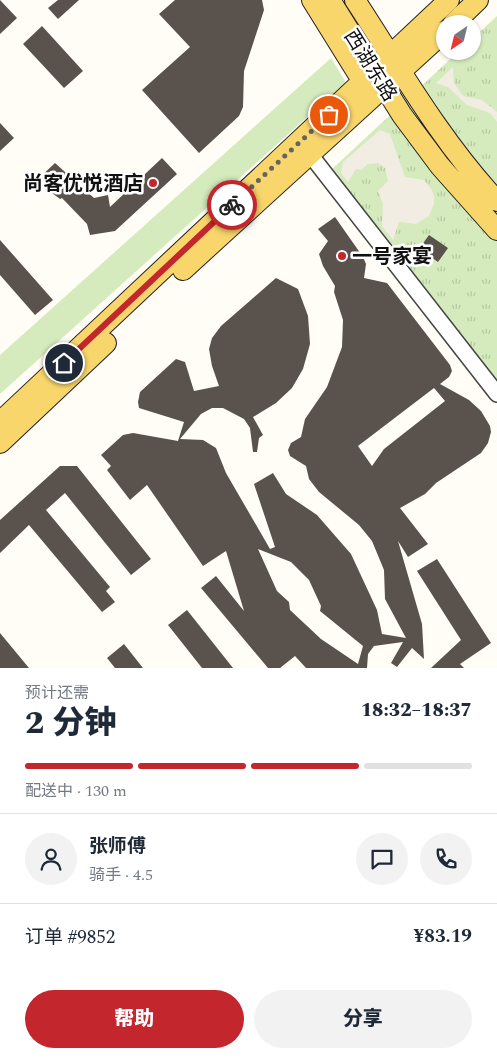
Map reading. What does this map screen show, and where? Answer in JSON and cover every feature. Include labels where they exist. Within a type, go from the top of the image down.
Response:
[{"type":"main road","points":[[312,0],[374,80]]},
{"type":"main road","name":"西湖东路","points":[[330,0],[374,80],[446,173],[497,230]]},
{"type":"main road","name":"西湖东路","points":[[356,0],[428,115],[470,172],[497,201]]},
{"type":"main road","points":[[0,443],[309,153],[374,80],[390,55],[449,0]]},
{"type":"main road","points":[[462,15],[478,0]]},
{"type":"main road","points":[[0,422],[374,80],[402,72],[436,40]]},
{"type":"street","points":[[309,153],[497,394]]},
{"type":"green space","points":[[497,16],[497,384],[331,170],[449,60],[481,60],[481,31]]},
{"type":"green space","points":[[331,58],[345,81],[344,84],[0,394],[0,355]]},
{"type":"shaded area","points":[[453,67],[454,83],[463,96],[482,100],[497,112],[497,122],[490,113],[467,105],[448,87],[436,83]]},
{"type":"shaded area","points":[[380,130],[390,134],[405,177],[424,180],[432,190],[434,197],[434,204],[429,216],[416,224],[399,222],[393,240],[382,226],[383,204],[378,191],[388,181],[385,168],[378,163],[368,164],[361,170],[356,169],[348,182],[341,173],[343,162]]},
{"type":"building","points":[[0,0],[17,18],[0,34]]},
{"type":"building","points":[[58,0],[79,0],[58,19],[48,8]]},
{"type":"building","points":[[175,0],[262,0],[264,10],[244,71],[243,107],[239,116],[199,153],[142,90],[190,47],[159,14]]},
{"type":"building","points":[[42,26],[83,71],[64,88],[23,44]]},
{"type":"building","points":[[0,123],[14,138],[0,151]]},
{"type":"building","points":[[162,158],[177,174],[115,231],[90,235],[87,224],[62,198],[60,199],[52,193],[38,179],[55,163],[94,198],[108,195],[110,207]]},
{"type":"building","points":[[335,217],[363,257],[366,264],[364,278],[387,283],[450,365],[452,371],[449,377],[440,384],[469,400],[481,411],[490,426],[491,432],[488,443],[481,453],[436,483],[425,494],[400,508],[428,544],[408,557],[398,541],[422,624],[424,659],[412,648],[397,667],[391,663],[403,642],[374,646],[368,654],[367,668],[306,668],[295,656],[280,668],[268,668],[201,588],[216,576],[244,611],[226,551],[203,566],[147,485],[130,500],[107,470],[111,466],[101,455],[123,435],[133,433],[178,441],[184,422],[139,408],[140,392],[176,359],[185,362],[194,391],[219,386],[212,366],[209,349],[212,338],[221,326],[276,278],[298,289],[308,316],[310,344],[303,369],[292,388],[276,403],[253,417],[263,435],[259,438],[257,452],[253,452],[250,428],[244,419],[223,408],[212,408],[201,414],[180,439],[203,440],[216,448],[226,473],[270,549],[275,547],[254,484],[273,473],[286,494],[317,515],[351,554],[377,610],[382,634],[406,638],[385,599],[384,570],[372,541],[359,525],[319,492],[309,479],[306,466],[290,456],[288,450],[291,443],[301,437],[305,419],[327,387],[342,347],[343,320],[334,292],[335,286],[323,266],[319,254],[328,241],[318,229]],"holes":[[[434,388],[445,401],[384,449],[372,466],[358,446]],[[258,549],[291,562],[309,580],[321,606],[320,611],[363,646],[358,664],[321,639],[290,610],[289,602],[277,591]]]},
{"type":"building","points":[[429,235],[448,248],[438,262],[419,249]]},
{"type":"building","points":[[0,240],[53,300],[35,315],[0,275]]},
{"type":"building","points":[[60,466],[77,466],[151,559],[131,575],[65,493],[46,510],[110,587],[106,591],[115,602],[102,612],[29,525],[0,553],[0,520]]},
{"type":"building","points":[[437,559],[491,643],[460,664],[464,668],[431,668],[461,640],[417,571]]},
{"type":"building","points":[[187,610],[233,668],[202,668],[168,625]]},
{"type":"building","points":[[0,633],[29,668],[0,668]]},
{"type":"building","points":[[124,644],[143,668],[115,668],[107,658]]},
{"type":"way so far","points":[[232,205],[329,115]]},
{"type":"place","name":"尚客优悦酒店","points":[[153,183]]},
{"type":"place","name":"一号家宴","points":[[342,256]]},
{"type":"route","points":[[64,363],[232,205]]}]
